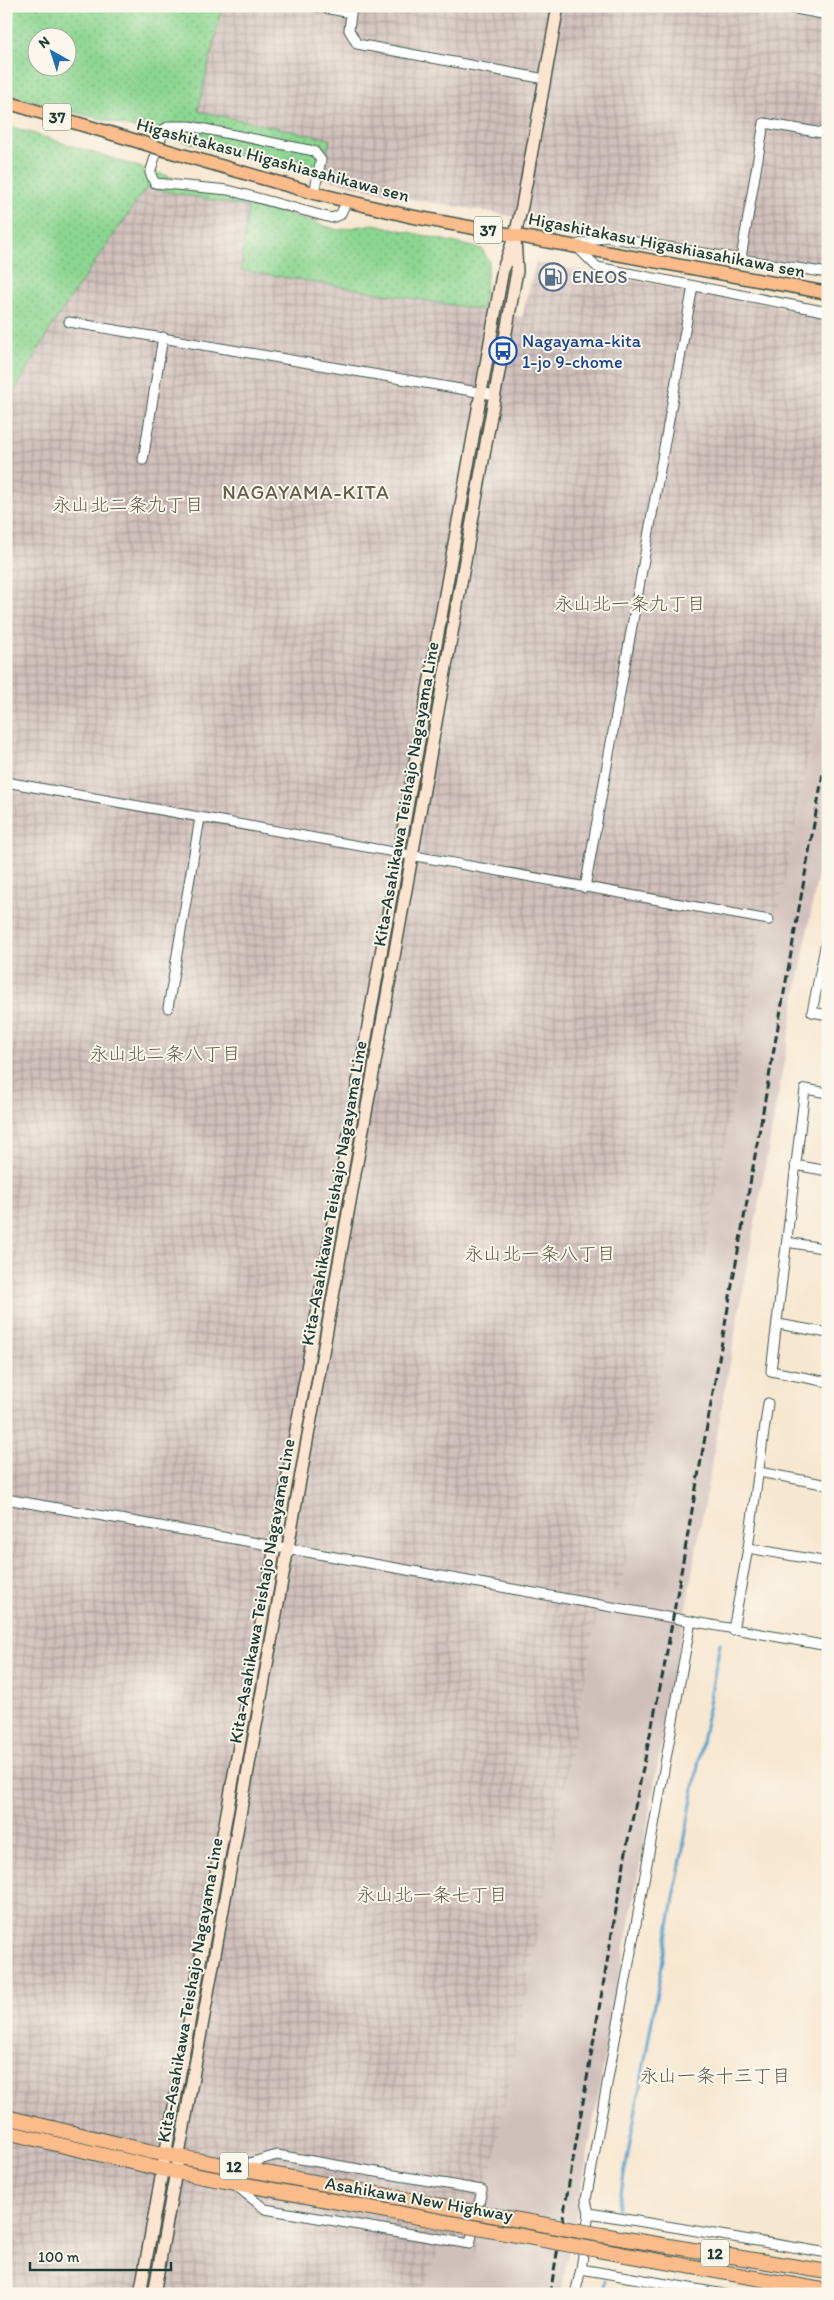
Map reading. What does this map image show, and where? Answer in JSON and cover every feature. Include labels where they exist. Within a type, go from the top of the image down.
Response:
[{"type":"highway","name":"Asahikawa New Highway","points":[[6,2117],[171,2155],[602,2235],[828,2272]]},
{"type":"highway","name":"Asahikawa New Highway","points":[[6,2132],[233,2184],[828,2291]]},
{"type":"main road","name":"Kita-Asahikawa Teishajo Nagayama Line","points":[[171,2155],[274,1546],[400,854],[502,269],[515,234],[558,6]]},
{"type":"main road","name":"Higashitakasu Higashiasahikawa sen","points":[[6,102],[314,193],[409,216],[822,292]]},
{"type":"main road","name":"Kita-Asahikawa Teishajo Nagayama Line","points":[[171,2155],[287,1548],[495,395],[517,271],[515,234]]},
{"type":"main road","points":[[140,2294],[171,2155]]},
{"type":"main road","points":[[154,2294],[168,2170]]},
{"type":"street","points":[[314,6],[351,10],[348,30],[357,44],[545,79]]},
{"type":"street","points":[[779,6],[828,15]]},
{"type":"street","points":[[741,258],[764,123],[828,134]]},
{"type":"street","points":[[314,193],[320,160],[314,151],[190,126],[170,126],[164,129],[150,174],[156,183],[228,190],[331,218],[340,215],[347,201]]},
{"type":"street","points":[[574,245],[606,237],[828,272]]},
{"type":"street","points":[[574,245],[597,267],[828,312]]},
{"type":"street","points":[[585,888],[693,286]]},
{"type":"street","points":[[69,322],[495,395]]},
{"type":"street","points":[[143,460],[163,337]]},
{"type":"street","points":[[6,782],[412,857],[769,920]]},
{"type":"street","points":[[168,1008],[200,818]]},
{"type":"street","points":[[828,932],[812,1012],[828,1015]]},
{"type":"street","points":[[828,1093],[805,1089],[771,1371],[828,1382]]},
{"type":"street","points":[[795,1165],[828,1171]]},
{"type":"street","points":[[787,1242],[828,1249]]},
{"type":"street","points":[[778,1324],[828,1332]]},
{"type":"street","points":[[733,1630],[748,1548],[768,1402]]},
{"type":"street","points":[[759,1472],[828,1484]]},
{"type":"street","points":[[6,1500],[287,1548],[828,1646]]},
{"type":"street","points":[[748,1548],[828,1562]]},
{"type":"street","points":[[574,2294],[581,2269],[589,2213],[586,2200],[691,1621]]},
{"type":"street","points":[[233,2184],[266,2209],[470,2244],[482,2190],[277,2155],[237,2167]]},
{"type":"street","points":[[589,2213],[828,2253]]},
{"type":"street","points":[[581,2269],[724,2294]]},
{"type":"shaded area","points":[[193,6],[828,6],[828,275],[406,198],[323,178],[329,139],[198,111],[221,11]]},
{"type":"shaded area","points":[[146,188],[248,207],[241,270],[522,317],[536,263],[828,315],[828,653],[779,913],[767,910],[703,1271],[676,1297],[620,1593],[602,1591],[477,2253],[441,2246],[422,2294],[6,2294],[6,406],[58,316]]},
{"type":"shaded area","points":[[828,653],[828,817],[578,2208],[560,2294],[422,2294],[441,2246],[477,2252],[602,1591],[620,1592],[676,1297],[692,1268],[703,1271],[767,910],[779,912]]},
{"type":"green space","points":[[6,6],[193,6],[221,11],[198,111],[330,139],[323,178],[6,94]]},
{"type":"green space","points":[[6,125],[338,230],[374,224],[482,249],[489,261],[482,310],[241,270],[248,207],[146,188],[58,316],[6,406]]},
{"type":"waterway","points":[[618,2209],[720,1643]]},
{"type":"waterway","points":[[603,2294],[605,2281]]},
{"type":"railway","points":[[550,2294],[628,1840],[664,1668],[828,745]]},
{"type":"place","name":"ENEOS","points":[[553,277]]},
{"type":"place","name":"Nagayama-kita 1-jo 9-chome","points":[[503,351]]},
{"type":"district","name":"NAGAYAMA-KITA","points":[[306,492]]},
{"type":"district","name":"永山北二条九丁目","points":[[128,504]]},
{"type":"district","name":"永山北一条九丁目","points":[[630,603]]},
{"type":"district","name":"永山北二条八丁目","points":[[165,1053]]},
{"type":"district","name":"永山北一条八丁目","points":[[540,1253]]},
{"type":"district","name":"永山北一条七丁目","points":[[432,1894]]},
{"type":"district","name":"永山一条十三丁目","points":[[715,2075]]}]
